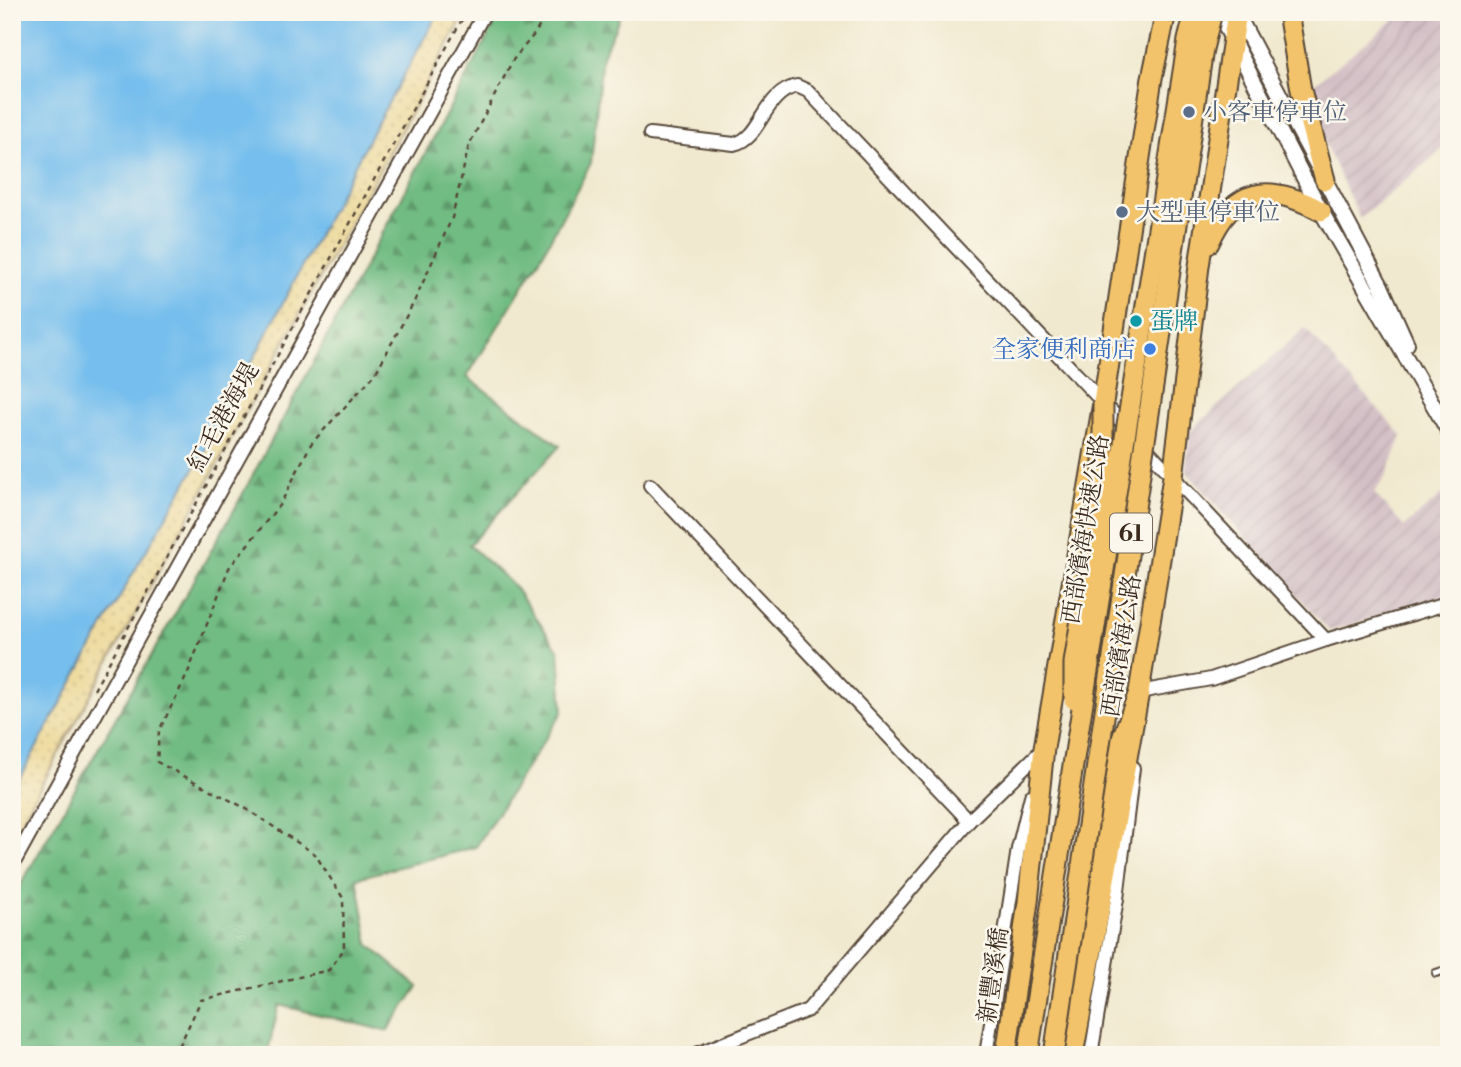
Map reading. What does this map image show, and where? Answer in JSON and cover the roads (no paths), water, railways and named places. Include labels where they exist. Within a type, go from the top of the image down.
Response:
[{"type":"main road","points":[[1153,78],[1157,12]]},
{"type":"main road","name":"61","points":[[1044,748],[1166,12]]},
{"type":"main road","name":"西部濱海快速公路","points":[[1028,1055],[1188,40],[1195,12]]},
{"type":"main road","name":"西部濱海快速公路","points":[[1057,1055],[1198,76],[1212,12]]},
{"type":"main road","name":"西部濱海公路","points":[[1073,1055],[1139,692],[1173,477],[1199,267],[1237,12]]},
{"type":"main road","points":[[1287,12],[1300,90],[1325,180]]},
{"type":"main road","points":[[1199,267],[1218,222],[1228,209],[1242,200],[1272,193],[1301,200],[1321,211]]},
{"type":"main road","points":[[1074,759],[1074,663],[1103,482],[1103,402]]},
{"type":"main road","points":[[1057,1055],[1112,766],[1139,692]]},
{"type":"main road","name":"新豐溪橋","points":[[1006,1055],[1028,902],[1044,748]]},
{"type":"street","points":[[12,866],[485,12]]},
{"type":"street","points":[[1218,12],[1321,211],[1449,432]]},
{"type":"street","points":[[1237,12],[1381,286],[1436,409]]},
{"type":"street","points":[[650,134],[734,144],[743,142],[767,106],[783,92],[797,86],[808,91],[1326,640]]},
{"type":"street","points":[[650,485],[969,821]]},
{"type":"street","points":[[1091,1055],[1130,805],[1139,692],[1211,680],[1326,640],[1449,603]]},
{"type":"street","points":[[694,1055],[808,1010],[969,821],[1044,748]]},
{"type":"street","points":[[986,1055],[1018,849],[1044,748]]},
{"type":"lane","points":[[1436,973],[1449,969]]},
{"type":"water","points":[[12,12],[439,12],[376,125],[210,442],[131,577],[12,792]]},
{"type":"place","name":"小客車停車位","points":[[1189,112]]},
{"type":"place","name":"大型車停車位","points":[[1122,212]]},
{"type":"place","name":"蛋牌","points":[[1136,321]]},
{"type":"place","name":"全家便利商店","points":[[1150,349]]}]
